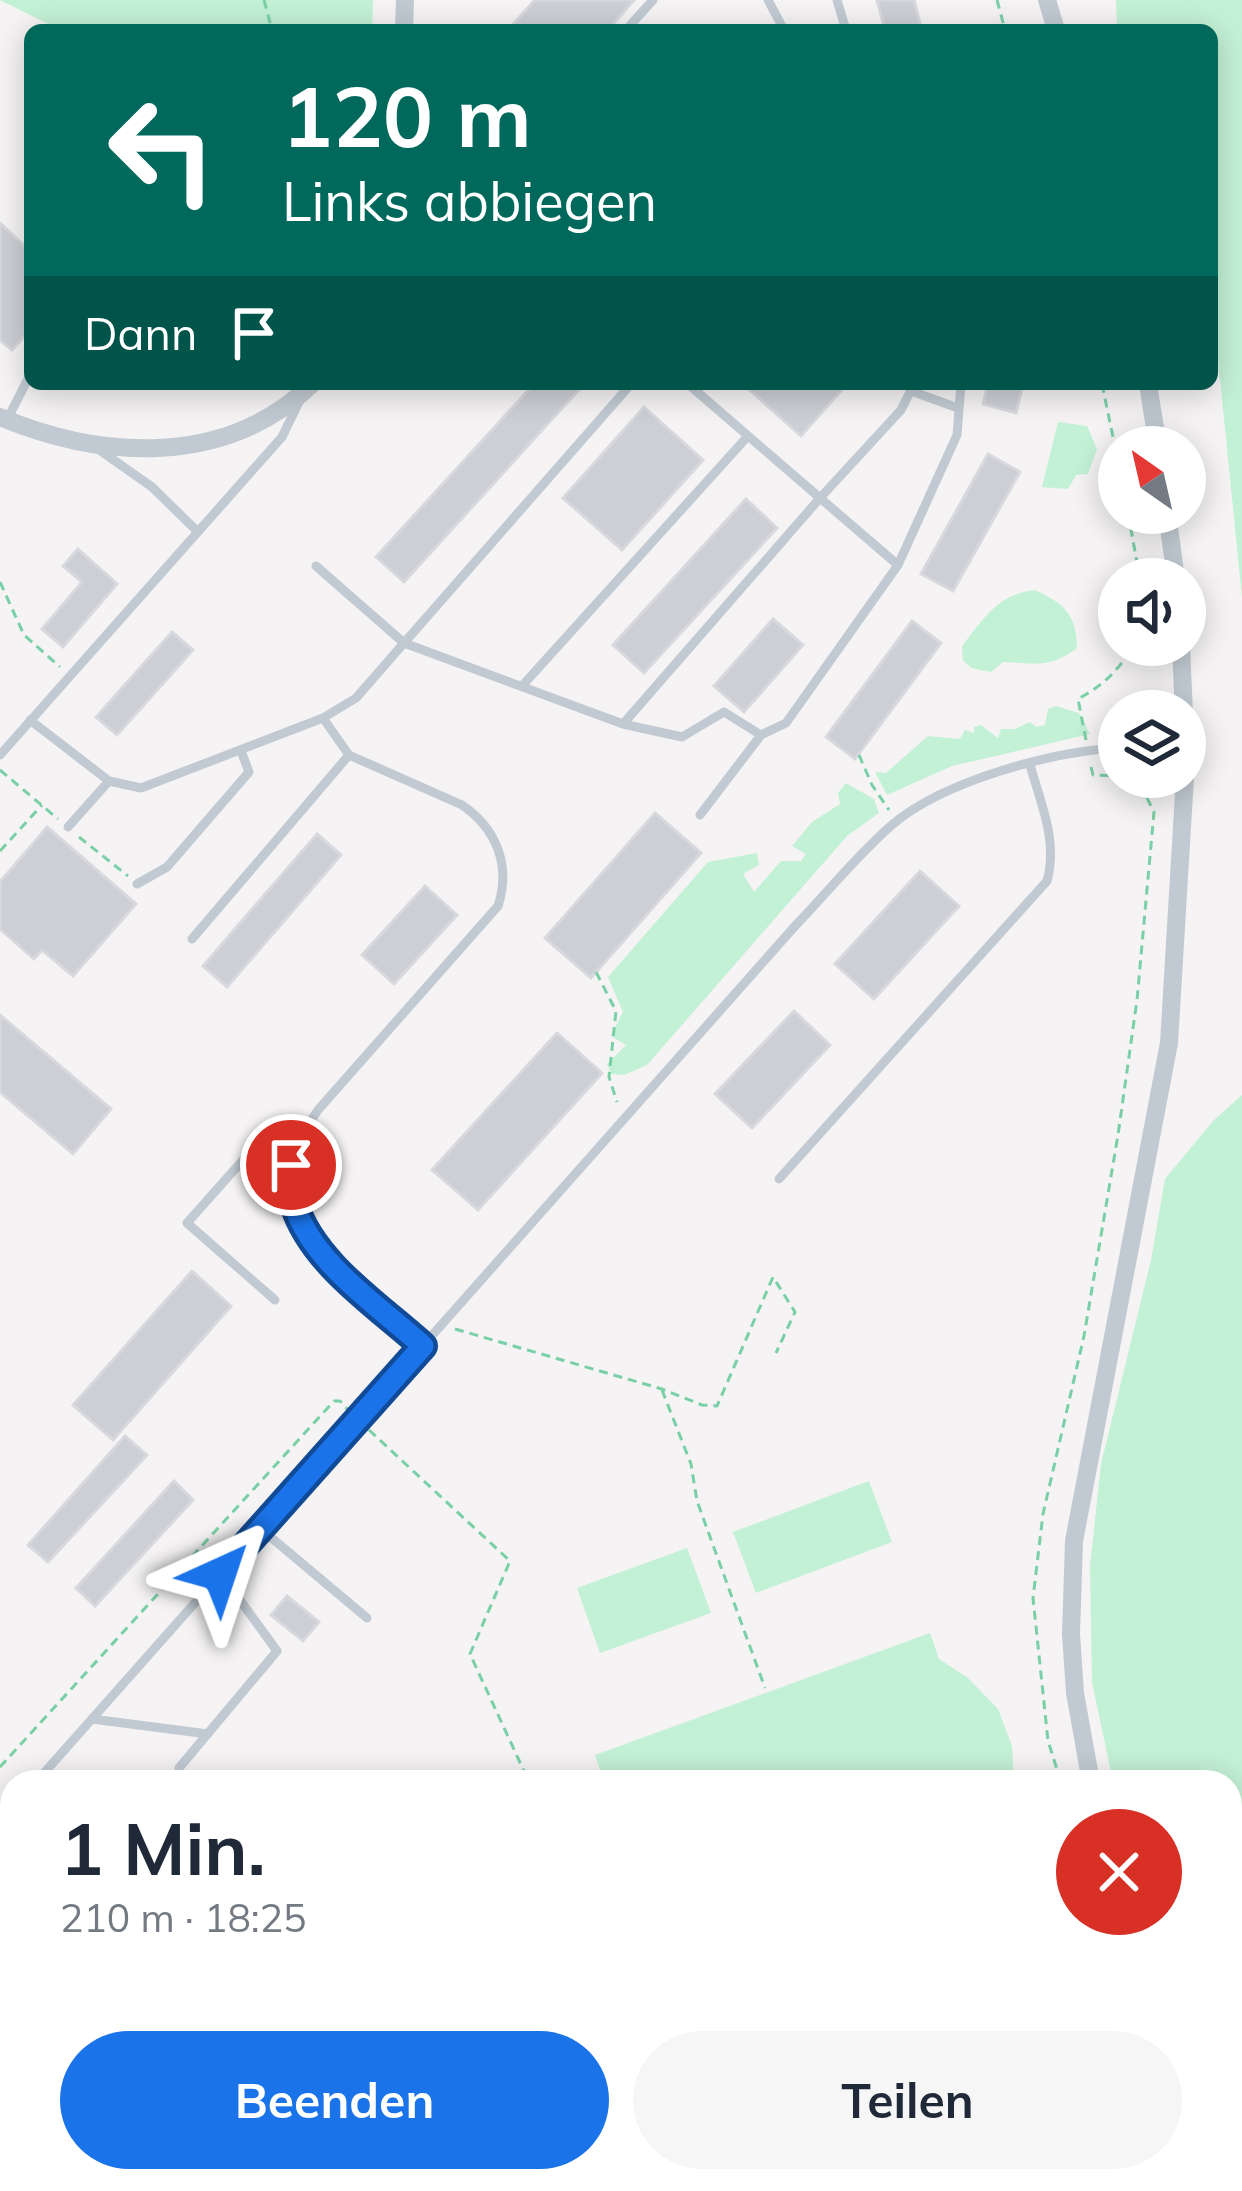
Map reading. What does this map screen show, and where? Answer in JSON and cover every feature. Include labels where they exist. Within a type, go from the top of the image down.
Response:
[{"type":"street","points":[[4,419],[68,442],[151,450],[206,442],[261,420],[304,390]]},
{"type":"street","points":[[1149,390],[1155,426]]},
{"type":"street","points":[[1089,1770],[1075,1693],[1071,1634],[1074,1541],[1168,1042],[1185,798]]},
{"type":"lane","points":[[631,24],[653,0]]},
{"type":"lane","points":[[4,419],[24,385]]},
{"type":"lane","points":[[0,755],[282,437],[306,390]]},
{"type":"lane","points":[[30,720],[124,788],[157,784],[323,718],[356,698],[626,390]]},
{"type":"lane","points":[[695,390],[898,565]]},
{"type":"lane","points":[[623,724],[901,410],[912,390]]},
{"type":"lane","points":[[917,390],[958,409]]},
{"type":"lane","points":[[700,814],[760,736],[786,723],[898,565],[957,435],[961,390]]},
{"type":"lane","points":[[522,686],[748,436]]},
{"type":"lane","points":[[94,446],[152,487],[199,532]]},
{"type":"lane","points":[[316,566],[404,643],[623,724],[682,737],[724,712],[760,736]]},
{"type":"lane","points":[[323,718],[349,755],[462,805],[479,817],[499,849],[504,888],[499,906],[318,1110],[291,1165],[293,1202],[312,1239],[423,1346]]},
{"type":"lane","points":[[47,1770],[796,925],[897,821],[933,796],[977,778],[1098,750]]},
{"type":"lane","points":[[137,884],[167,867],[249,772],[241,751]]},
{"type":"lane","points":[[192,938],[349,755]]},
{"type":"lane","points":[[778,1179],[1047,881],[1053,860],[1051,836],[1030,765]]},
{"type":"lane","points":[[68,827],[110,781]]},
{"type":"lane","points":[[275,1300],[188,1223],[251,1151],[297,1150]]},
{"type":"lane","points":[[261,1529],[367,1618]]},
{"type":"lane","points":[[179,1768],[277,1652],[220,1574]]},
{"type":"lane","points":[[92,1719],[208,1734]]},
{"type":"path","points":[[1103,390],[1111,426]]},
{"type":"path","points":[[0,583],[24,635],[70,676]]},
{"type":"path","points":[[1098,775],[1093,775],[1078,698],[1104,684],[1121,666]]},
{"type":"path","points":[[859,754],[872,785],[897,821]]},
{"type":"path","points":[[1057,1770],[1048,1741],[1033,1598],[1043,1514],[1084,1336],[1137,1000],[1154,812],[1147,798]]},
{"type":"path","points":[[0,851],[42,805]]},
{"type":"path","points":[[596,972],[616,1011],[609,1077],[623,1120]]},
{"type":"path","points":[[442,1325],[717,1406],[773,1276],[795,1312],[776,1353]]},
{"type":"path","points":[[662,1389],[691,1464],[697,1502],[765,1688]]},
{"type":"path","points":[[0,1767],[334,1401],[340,1401],[510,1561],[470,1654],[523,1770]]},
{"type":"green space","points":[[0,0],[373,0],[372,24],[48,24]]},
{"type":"green space","points":[[1116,0],[1242,0],[1242,597],[1218,359],[1218,24],[1117,24]]},
{"type":"green space","points":[[1058,422],[1087,426],[1097,449],[1088,474],[1076,475],[1068,489],[1042,487]]},
{"type":"green space","points":[[1035,590],[1067,612],[1077,648],[1050,662],[1003,662],[991,672],[971,668],[963,660],[962,646],[977,626],[1001,602]]},
{"type":"green space","points":[[1056,706],[1079,713],[1090,734],[952,766],[887,795],[875,772],[886,773],[928,736],[960,739],[965,730],[974,733],[974,727],[981,725],[998,738],[1001,729],[1030,722],[1036,727],[1045,725],[1048,709]]},
{"type":"green space","points":[[846,783],[874,799],[879,813],[847,836],[647,1065],[624,1075],[611,1074],[607,1064],[626,1045],[611,1036],[623,1012],[608,977],[708,862],[757,853],[759,865],[743,874],[754,892],[781,861],[801,861],[806,854],[792,846],[812,822],[840,804],[838,793]]},
{"type":"green space","points":[[1242,1095],[1242,1770],[1110,1770],[1092,1682],[1090,1566],[1101,1464],[1151,1260],[1165,1179],[1213,1121]]},
{"type":"green space","points":[[869,1481],[892,1542],[756,1593],[733,1532]]},
{"type":"green space","points":[[687,1548],[711,1613],[600,1653],[577,1588]]},
{"type":"green space","points":[[930,1633],[939,1659],[968,1678],[998,1709],[1012,1746],[1013,1770],[600,1770],[595,1755]]},
{"type":"building","points":[[535,0],[634,0],[613,24],[513,24]]},
{"type":"building","points":[[877,0],[914,0],[920,24],[883,24]]},
{"type":"building","points":[[0,223],[24,245],[24,337],[12,350],[0,340]]},
{"type":"building","points":[[529,390],[579,390],[404,582],[376,557]]},
{"type":"building","points":[[750,390],[842,390],[801,436]]},
{"type":"building","points":[[986,390],[1022,390],[1016,413],[983,404]]},
{"type":"building","points":[[644,407],[703,460],[622,550],[563,498]]},
{"type":"building","points":[[988,454],[1020,472],[953,591],[921,574]]},
{"type":"building","points":[[746,499],[777,528],[644,673],[613,645]]},
{"type":"building","points":[[78,549],[117,584],[63,647],[42,629],[82,582],[63,566]]},
{"type":"building","points":[[773,619],[803,645],[744,712],[714,686]]},
{"type":"building","points":[[912,621],[941,643],[855,759],[826,737]]},
{"type":"building","points":[[172,632],[193,650],[117,735],[96,717]]},
{"type":"building","points":[[655,813],[701,853],[591,978],[545,938]]},
{"type":"building","points":[[47,827],[136,904],[73,976],[42,950],[34,959],[0,929],[0,882]]},
{"type":"building","points":[[317,834],[341,855],[227,987],[203,966]]},
{"type":"building","points":[[920,871],[959,906],[874,999],[835,964]]},
{"type":"building","points":[[425,886],[457,915],[394,984],[362,955]]},
{"type":"building","points":[[794,1011],[830,1045],[752,1128],[715,1094]]},
{"type":"building","points":[[0,1015],[111,1109],[73,1154],[0,1092]]},
{"type":"building","points":[[557,1033],[602,1073],[478,1210],[432,1170]]},
{"type":"building","points":[[192,1271],[231,1306],[113,1440],[73,1405]]},
{"type":"building","points":[[125,1436],[147,1455],[48,1562],[28,1545]]},
{"type":"building","points":[[174,1481],[193,1500],[95,1606],[76,1588]]},
{"type":"building","points":[[287,1596],[319,1622],[303,1641],[271,1615]]},
{"type":"route","points":[[220,1574],[423,1346],[312,1239],[293,1202],[291,1165]]}]
